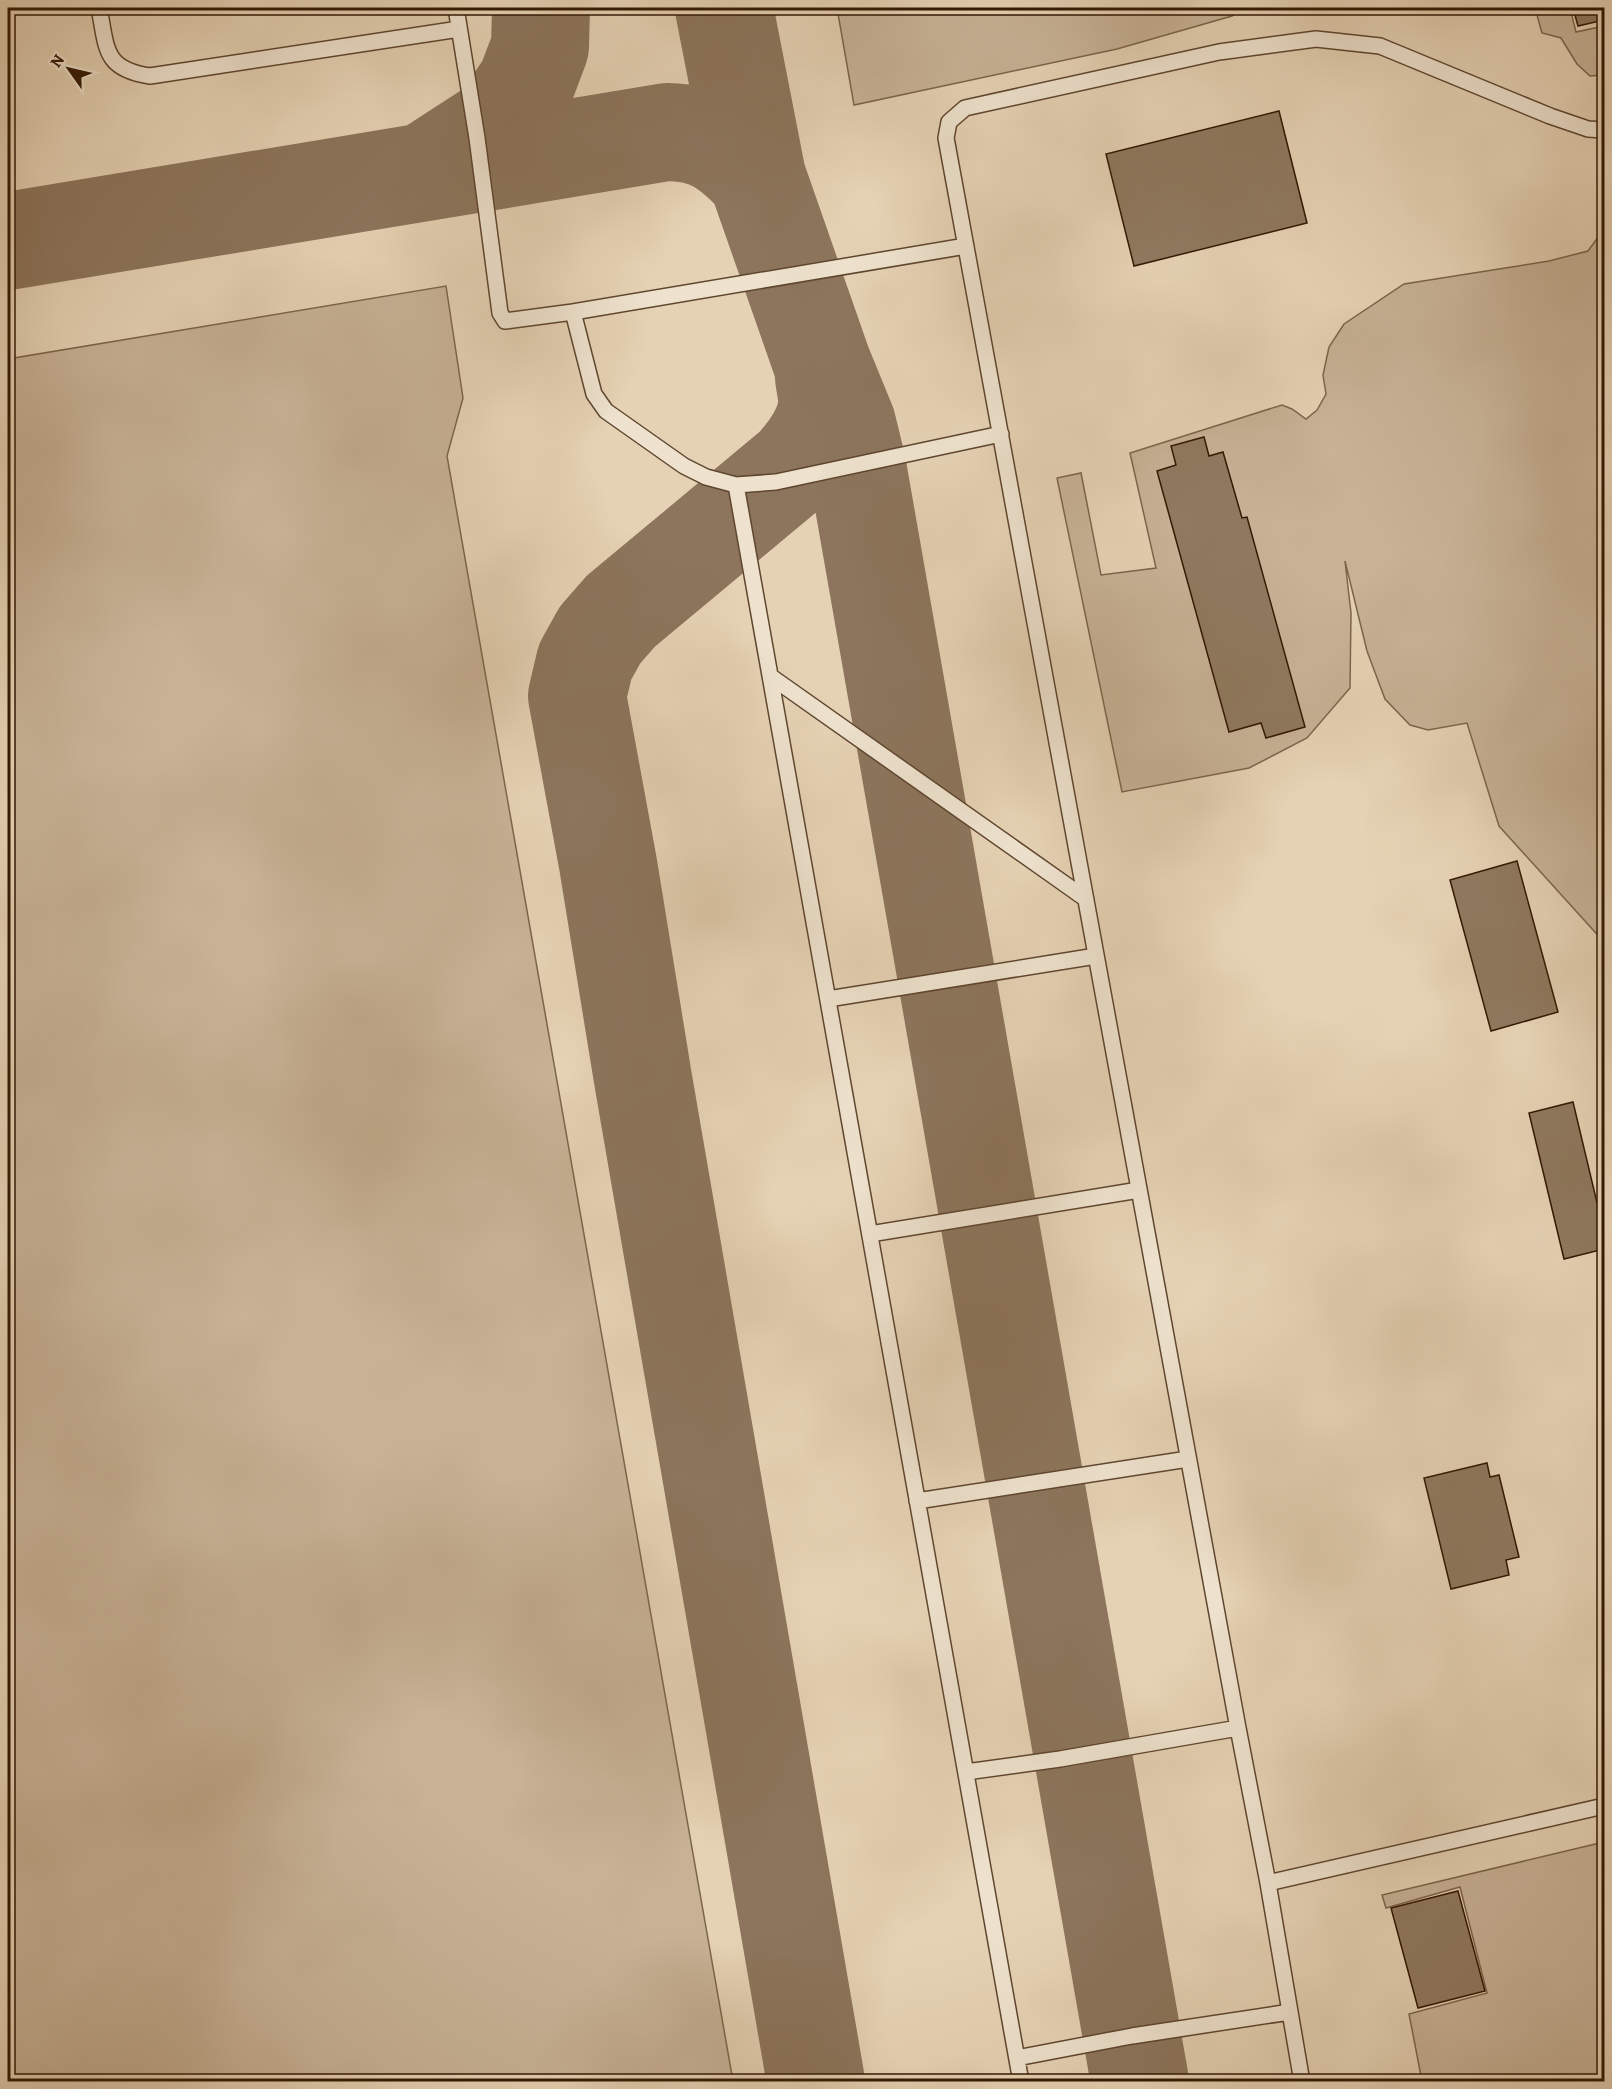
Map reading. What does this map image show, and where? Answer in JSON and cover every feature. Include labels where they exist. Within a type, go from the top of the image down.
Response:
[{"type":"lane","points":[[99,8],[108,52],[118,66],[134,74],[150,76],[459,29]]},
{"type":"lane","points":[[456,8],[477,138],[500,313],[503,319],[511,322],[966,246]]},
{"type":"lane","points":[[1302,2082],[1268,1883],[946,138],[949,122],[965,108],[1219,52],[1316,39],[1380,46],[1550,116],[1588,129],[1605,129]]},
{"type":"lane","points":[[573,312],[594,394],[606,411],[684,466],[706,477],[736,485],[776,482],[1001,434]]},
{"type":"lane","points":[[736,485],[1021,2082]]},
{"type":"lane","points":[[770,676],[1086,900]]},
{"type":"lane","points":[[828,999],[1096,956]]},
{"type":"lane","points":[[870,1234],[1139,1190]]},
{"type":"lane","points":[[917,1501],[1188,1459]]},
{"type":"lane","points":[[966,1772],[1060,1759],[1238,1728]]},
{"type":"lane","points":[[1268,1883],[1605,1806]]},
{"type":"lane","points":[[1017,2058],[1132,2036],[1290,2012]]},
{"type":"shaded area","points":[[837,8],[1243,8],[1232,16],[1117,49],[854,105]]},
{"type":"shaded area","points":[[1535,8],[1570,8],[1576,32],[1604,26],[1604,75],[1590,76],[1577,64],[1561,38],[1542,33]]},
{"type":"shaded area","points":[[1604,229],[1604,942],[1499,826],[1467,723],[1428,730],[1410,725],[1385,699],[1367,651],[1345,561],[1351,613],[1350,688],[1307,738],[1249,768],[1122,792],[1057,478],[1081,473],[1101,575],[1156,568],[1130,453],[1282,405],[1306,419],[1317,410],[1326,394],[1323,375],[1329,347],[1344,324],[1404,284],[1549,261],[1588,251]]},
{"type":"shaded area","points":[[446,286],[463,398],[447,456],[733,2081],[8,2081],[8,359]]},
{"type":"shaded area","points":[[1604,1842],[1604,2081],[1422,2081],[1409,2014],[1487,1993],[1460,1887],[1386,1908],[1382,1895]]},
{"type":"building","points":[[1573,8],[1604,8],[1604,20],[1578,26]]},
{"type":"building","points":[[1279,111],[1307,223],[1134,266],[1106,154]]},
{"type":"building","points":[[1204,437],[1209,456],[1223,452],[1242,518],[1247,517],[1305,727],[1266,738],[1261,723],[1229,732],[1157,471],[1176,465],[1171,446]]},
{"type":"building","points":[[1517,861],[1558,1012],[1491,1031],[1450,880]]},
{"type":"building","points":[[1573,1102],[1604,1232],[1604,1249],[1564,1259],[1529,1113]]},
{"type":"building","points":[[1487,1463],[1490,1477],[1499,1475],[1519,1557],[1506,1560],[1509,1575],[1451,1589],[1424,1478]]},
{"type":"building","points":[[1458,1891],[1485,1991],[1418,2008],[1391,1908]]},
{"type":"taxiway","points":[[428,170],[499,124],[526,84],[540,47],[541,8]]},
{"type":"taxiway","points":[[724,8],[757,177],[822,363],[847,424],[857,465],[1140,2082]]},
{"type":"taxiway","points":[[8,241],[667,132],[695,135],[707,139],[737,157],[757,177]]},
{"type":"taxiway","points":[[816,2082],[608,864],[577,696],[585,662],[600,635],[621,611],[794,467],[805,454],[820,431],[826,414],[827,399],[824,377]]}]
